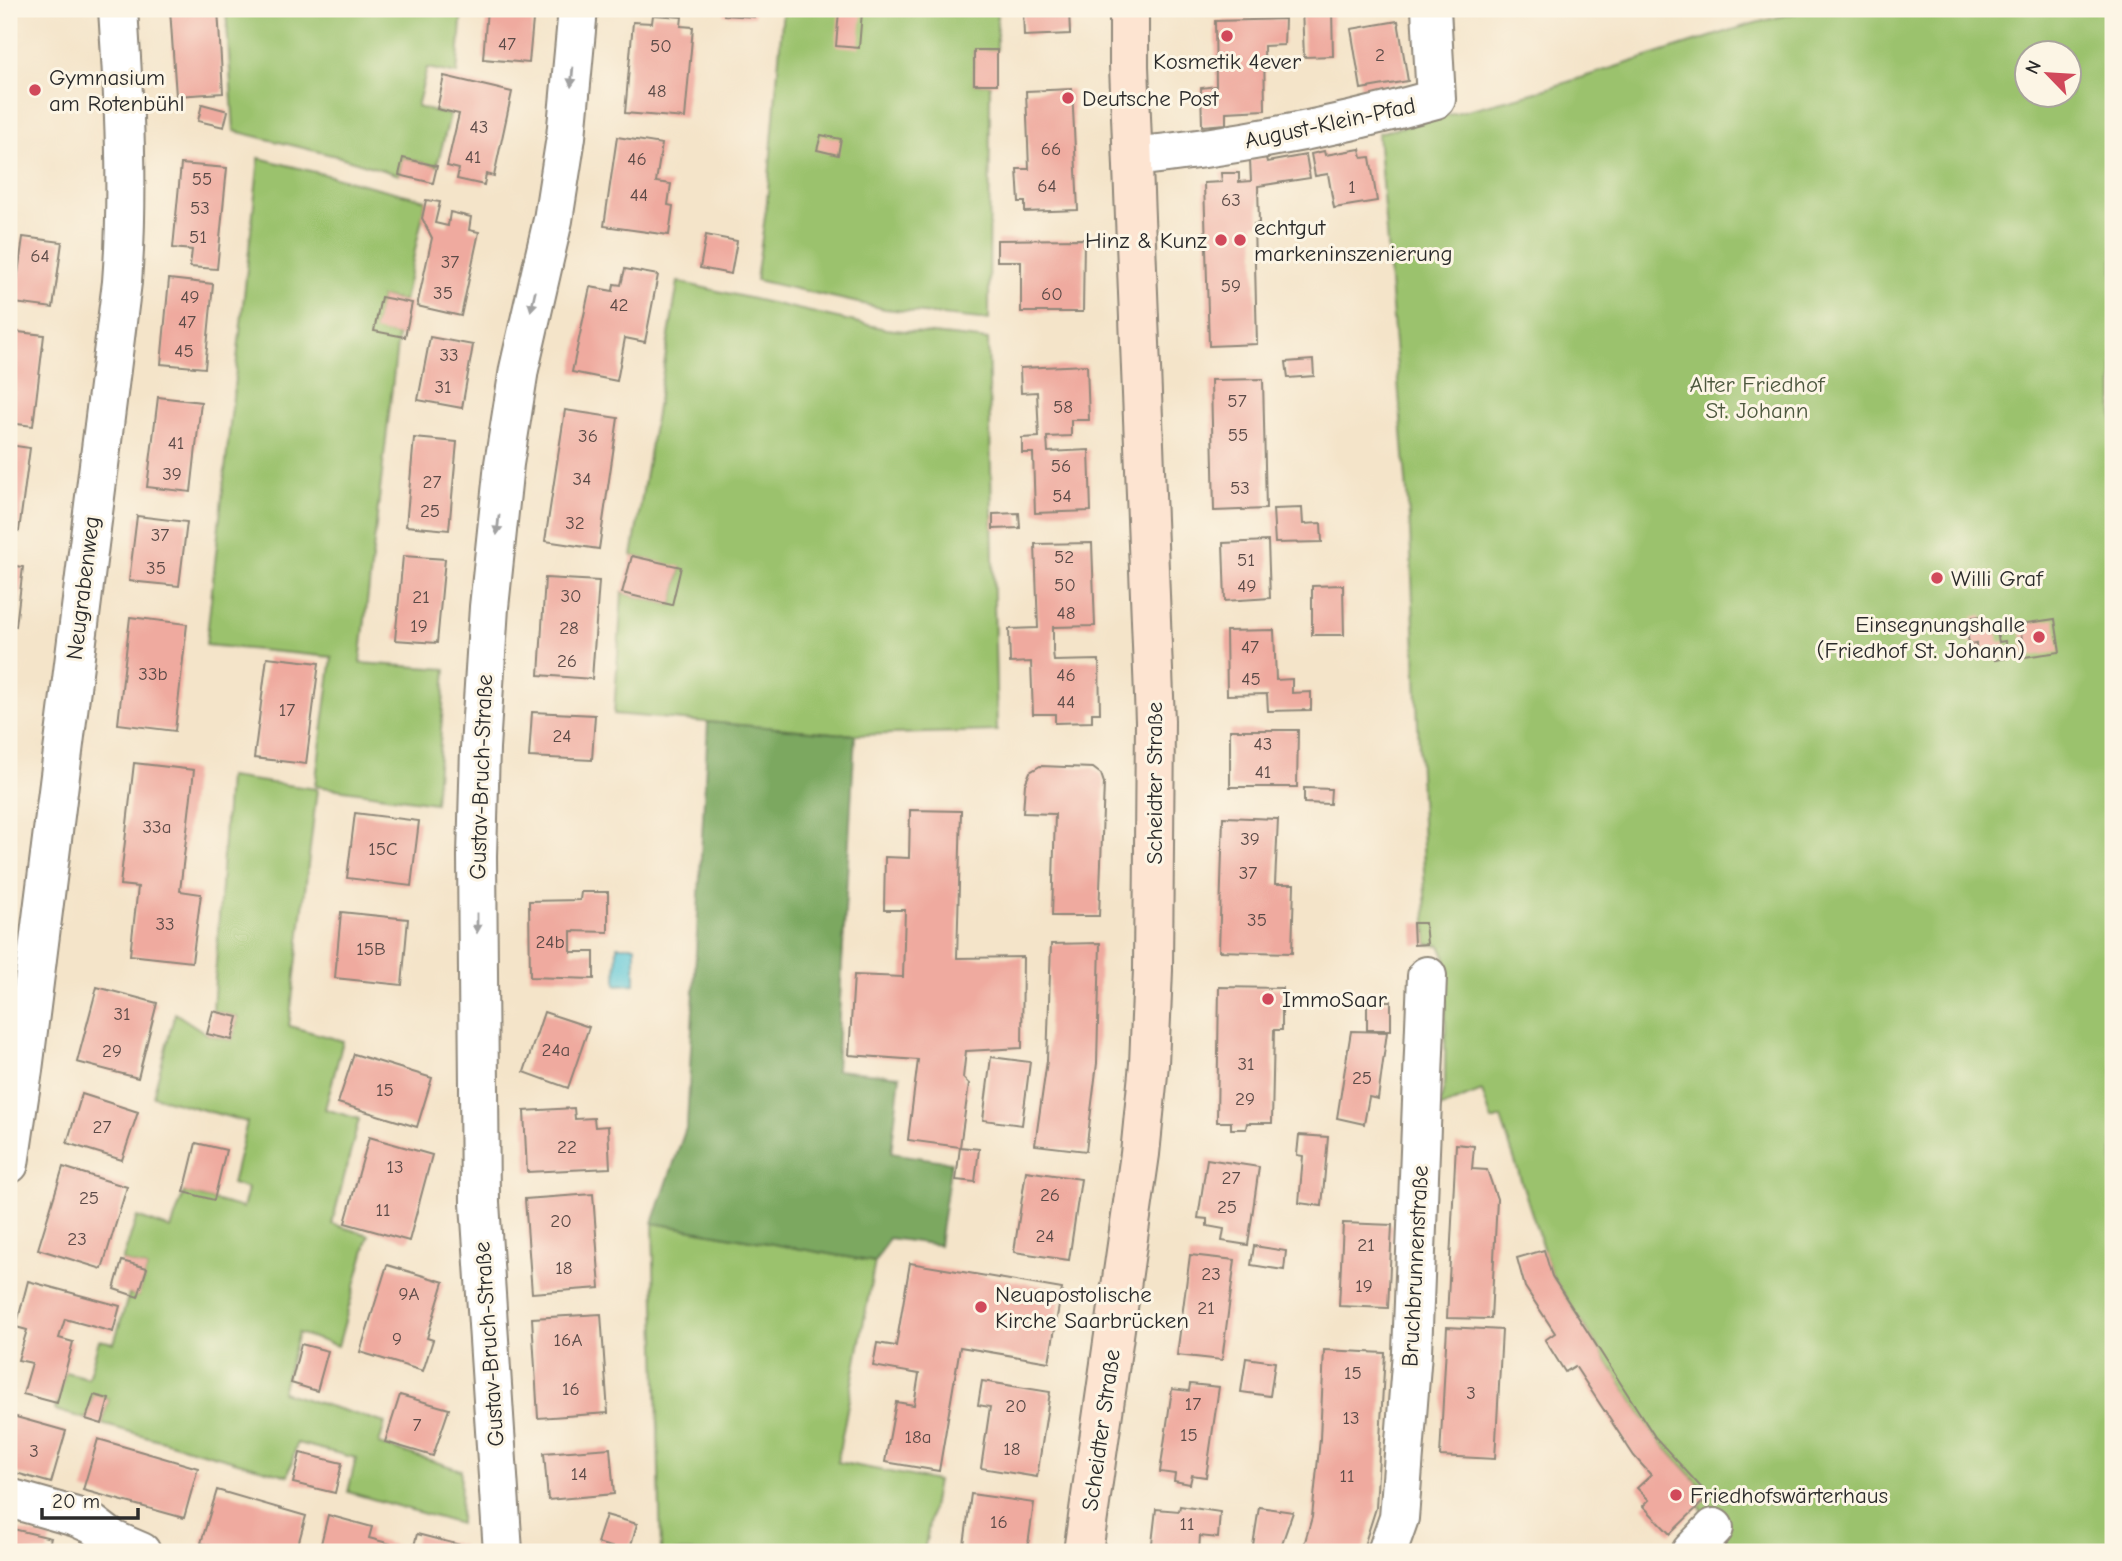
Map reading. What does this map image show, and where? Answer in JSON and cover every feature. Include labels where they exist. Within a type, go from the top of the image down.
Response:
[{"type":"main road","name":"Scheidter Straße","points":[[1083,1552],[1139,1166],[1149,1064],[1153,930],[1155,720],[1129,9]]},
{"type":"street","name":"Neugrabenweg","points":[[9,1164],[121,282],[125,238],[126,162],[118,9]]},
{"type":"street","name":"Gustav-Bruch-Straße","points":[[503,1552],[480,1203],[477,870],[480,748],[489,607],[504,464],[519,369],[553,220],[561,172],[578,9]]},
{"type":"street","name":"August-Klein-Pfad","points":[[1133,157],[1280,136],[1363,120],[1436,99],[1431,9]]},
{"type":"street","name":"Bruchbrunnenstraße","points":[[1387,1552],[1399,1518],[1412,1352],[1427,976]]},
{"type":"street","points":[[9,1498],[76,1517],[92,1524],[113,1541],[141,1552]]},
{"type":"green space","points":[[226,9],[462,9],[457,74],[427,68],[417,107],[450,115],[437,166],[403,158],[399,175],[340,157],[234,131]]},
{"type":"green space","points":[[783,9],[997,9],[997,50],[974,51],[974,84],[990,84],[989,320],[885,309],[756,280],[767,202]]},
{"type":"green space","name":"Alter Friedhof St. Johann","points":[[1810,9],[2113,9],[2113,1552],[1708,1552],[1721,1539],[1699,1505],[1709,1495],[1655,1437],[1552,1276],[1501,1118],[1492,1121],[1482,1091],[1439,1108],[1445,1083],[1446,959],[1440,945],[1427,944],[1410,530],[1378,133],[1533,93],[1748,25]]},
{"type":"green space","points":[[259,158],[426,200],[404,301],[381,297],[375,330],[398,336],[360,663],[446,669],[435,803],[315,786],[332,657],[206,645]]},
{"type":"green space","points":[[678,282],[886,329],[988,340],[997,731],[855,735],[614,714],[622,593],[672,605],[681,568],[632,556]]},
{"type":"green space","points":[[708,722],[855,735],[836,1070],[900,1076],[891,1153],[951,1162],[939,1245],[889,1238],[875,1262],[653,1223],[687,1125]]},
{"type":"green space","points":[[228,777],[317,789],[289,1026],[343,1041],[325,1109],[359,1119],[332,1224],[369,1235],[338,1346],[298,1333],[282,1392],[385,1423],[379,1444],[461,1470],[460,1524],[348,1492],[356,1458],[297,1443],[288,1476],[102,1424],[109,1399],[94,1395],[86,1419],[55,1410],[65,1372],[88,1378],[99,1340],[114,1343],[129,1294],[138,1296],[147,1268],[122,1261],[137,1217],[171,1229],[184,1192],[243,1208],[248,1189],[232,1184],[247,1122],[153,1096],[175,1013],[207,1034],[232,1040],[238,1017],[213,1011]]},
{"type":"green space","points":[[653,1223],[875,1262],[837,1462],[937,1481],[924,1552],[661,1552]]},
{"type":"water","points":[[617,946],[635,946],[635,984],[616,985]]},
{"type":"building","points":[[170,9],[218,9],[223,93],[176,96]]},
{"type":"building","points":[[487,9],[534,9],[529,63],[483,59]]},
{"type":"building","points":[[724,9],[754,9],[754,17],[724,15]]},
{"type":"building","points":[[1023,9],[1069,9],[1070,34],[1024,36]]},
{"type":"building","points":[[1302,9],[1332,9],[1333,56],[1304,57]]},
{"type":"building","points":[[839,11],[862,12],[859,48],[836,46]]},
{"type":"building","points":[[653,15],[682,17],[681,26],[693,27],[685,118],[625,113],[633,22],[652,23]]},
{"type":"building","points":[[1285,19],[1284,45],[1264,46],[1265,110],[1226,112],[1226,124],[1202,126],[1201,88],[1216,86],[1215,21]]},
{"type":"building","points":[[1398,21],[1408,81],[1361,89],[1351,29]]},
{"type":"building","points":[[974,50],[997,50],[997,84],[974,84]]},
{"type":"building","points":[[444,76],[512,92],[494,176],[486,174],[484,185],[457,179],[459,169],[447,166],[459,114],[437,109]]},
{"type":"building","points":[[1072,89],[1078,210],[1025,212],[1025,202],[1019,202],[1017,169],[1029,169],[1026,91]]},
{"type":"building","points":[[202,104],[228,111],[224,127],[198,121]]},
{"type":"building","points":[[821,135],[841,139],[838,155],[817,150]]},
{"type":"building","points":[[617,137],[662,144],[656,182],[671,184],[668,205],[673,206],[669,235],[604,226]]},
{"type":"building","points":[[1360,149],[1362,158],[1370,157],[1377,201],[1334,208],[1328,174],[1315,176],[1311,154],[1324,151],[1325,155]]},
{"type":"building","points":[[1306,155],[1310,178],[1258,186],[1259,223],[1254,224],[1257,344],[1209,346],[1204,183],[1222,182],[1221,173],[1239,173],[1239,182],[1251,181],[1250,160],[1266,158],[1267,162]]},
{"type":"building","points":[[403,158],[437,166],[433,183],[399,175]]},
{"type":"building","points":[[181,164],[227,168],[217,269],[190,267],[192,250],[173,248]]},
{"type":"building","points":[[426,200],[440,202],[435,223],[448,226],[450,212],[471,217],[469,230],[479,232],[461,316],[417,306],[432,238],[422,218]]},
{"type":"building","points":[[706,235],[737,241],[731,274],[700,268]]},
{"type":"building","points":[[23,237],[62,242],[53,308],[14,303]]},
{"type":"building","points":[[1084,239],[1083,312],[1021,312],[1021,261],[997,261],[997,240]]},
{"type":"building","points":[[625,269],[658,275],[645,342],[625,338],[617,381],[572,372],[590,287],[613,291],[614,284],[621,285]]},
{"type":"building","points":[[169,279],[213,284],[205,368],[161,364]]},
{"type":"building","points":[[381,297],[412,303],[405,337],[374,331]]},
{"type":"building","points":[[9,331],[44,335],[33,426],[9,423]]},
{"type":"building","points":[[430,337],[473,345],[462,408],[418,400]]},
{"type":"building","points":[[1313,360],[1314,376],[1288,378],[1286,362]]},
{"type":"building","points":[[1087,365],[1089,420],[1071,420],[1071,436],[1047,437],[1048,452],[1089,450],[1091,511],[1035,513],[1033,453],[1022,453],[1022,438],[1039,437],[1037,392],[1021,393],[1020,368]]},
{"type":"building","points":[[1263,379],[1266,509],[1214,511],[1211,380]]},
{"type":"building","points":[[158,397],[201,402],[191,492],[147,487]]},
{"type":"building","points":[[565,410],[618,418],[599,549],[545,541]]},
{"type":"building","points":[[414,438],[457,442],[449,530],[406,526]]},
{"type":"building","points":[[9,445],[30,448],[19,531],[9,529]]},
{"type":"building","points":[[1302,508],[1303,524],[1321,523],[1322,542],[1275,543],[1273,509]]},
{"type":"building","points":[[1019,513],[1020,528],[993,529],[993,514]]},
{"type":"building","points":[[137,516],[187,522],[179,586],[129,581]]},
{"type":"building","points":[[1268,541],[1270,598],[1225,601],[1223,543]]},
{"type":"building","points":[[1092,543],[1095,626],[1053,627],[1053,651],[1054,661],[1099,660],[1100,713],[1092,713],[1092,722],[1055,723],[1055,714],[1033,714],[1031,662],[1010,663],[1009,629],[1038,628],[1035,544]]},
{"type":"building","points":[[403,556],[445,559],[437,643],[395,640]]},
{"type":"building","points":[[632,556],[681,567],[672,605],[622,593]]},
{"type":"building","points":[[9,565],[23,567],[16,626],[9,625]]},
{"type":"building","points":[[545,578],[599,581],[592,679],[539,675]]},
{"type":"building","points":[[1343,585],[1344,635],[1312,635],[1312,586]]},
{"type":"building","points":[[1982,616],[1984,625],[1991,624],[1992,633],[1997,632],[1999,642],[2005,641],[2007,658],[1995,660],[1993,652],[1985,654],[1984,648],[1976,650],[1976,643],[1969,644],[1966,623],[1974,622],[1973,617]]},
{"type":"building","points":[[130,617],[187,624],[175,731],[118,724]]},
{"type":"building","name":"Einsegnungshalle (Friedhof St. Johann)","points":[[2055,619],[2060,652],[2024,657],[2020,624]]},
{"type":"building","points":[[1274,630],[1276,680],[1292,679],[1292,693],[1311,692],[1311,710],[1268,711],[1267,694],[1227,695],[1226,631]]},
{"type":"building","points":[[267,657],[319,663],[306,764],[254,758]]},
{"type":"building","points":[[532,712],[595,715],[592,760],[529,757]]},
{"type":"building","points":[[1230,730],[1298,730],[1297,787],[1230,787]]},
{"type":"building","points":[[134,763],[194,770],[180,891],[201,894],[192,962],[130,955],[138,887],[120,885]]},
{"type":"building","points":[[1040,766],[1093,768],[1101,774],[1104,783],[1099,916],[1052,916],[1055,814],[1023,813],[1025,784],[1030,772]]},
{"type":"building","points":[[1304,788],[1331,789],[1330,804],[1304,803]]},
{"type":"building","points":[[910,810],[961,811],[957,958],[1023,957],[1022,1048],[966,1051],[963,1078],[969,1084],[960,1147],[908,1140],[918,1060],[849,1055],[854,975],[903,977],[905,910],[884,910],[885,857],[909,858]]},
{"type":"building","points":[[355,813],[419,821],[411,886],[347,878]]},
{"type":"building","points":[[1223,817],[1278,819],[1275,884],[1294,884],[1292,953],[1219,951]]},
{"type":"building","points":[[581,892],[608,892],[608,932],[571,931],[571,952],[594,952],[594,979],[530,977],[529,901],[580,900]]},
{"type":"building","points":[[341,912],[408,919],[402,985],[335,978]]},
{"type":"building","points":[[1413,923],[1425,923],[1427,944],[1414,945]]},
{"type":"building","points":[[1100,943],[1097,1063],[1086,1151],[1035,1145],[1047,1061],[1051,944]]},
{"type":"building","points":[[97,987],[157,1003],[138,1078],[77,1062]]},
{"type":"building","points":[[1219,987],[1282,988],[1282,1030],[1274,1030],[1272,1123],[1247,1123],[1246,1129],[1231,1129],[1231,1122],[1217,1122]]},
{"type":"building","points":[[1367,1001],[1391,1001],[1391,1030],[1367,1030]]},
{"type":"building","points":[[213,1011],[238,1017],[232,1040],[207,1034]]},
{"type":"building","points":[[544,1012],[589,1027],[568,1088],[524,1072]]},
{"type":"building","points":[[1351,1031],[1387,1032],[1378,1099],[1369,1097],[1364,1124],[1337,1118]]},
{"type":"building","points":[[354,1054],[432,1078],[417,1127],[338,1103]]},
{"type":"building","points":[[991,1057],[1030,1062],[1022,1125],[983,1120]]},
{"type":"building","points":[[82,1094],[138,1112],[122,1160],[67,1143]]},
{"type":"building","points":[[574,1108],[575,1119],[594,1118],[595,1127],[608,1126],[610,1168],[527,1172],[524,1111]]},
{"type":"building","points":[[1299,1135],[1328,1137],[1322,1206],[1299,1203],[1303,1156],[1297,1155]]},
{"type":"building","points":[[369,1137],[432,1155],[409,1241],[345,1223]]},
{"type":"building","points":[[196,1143],[226,1150],[214,1200],[184,1192]]},
{"type":"building","points":[[1456,1144],[1474,1146],[1472,1169],[1487,1170],[1497,1199],[1491,1319],[1447,1318]]},
{"type":"building","points":[[960,1147],[979,1149],[975,1182],[956,1180]]},
{"type":"building","points":[[1207,1159],[1259,1167],[1248,1245],[1222,1241],[1224,1229],[1207,1226],[1207,1219],[1198,1218]]},
{"type":"building","points":[[63,1167],[127,1187],[102,1269],[38,1249]]},
{"type":"building","points":[[1026,1171],[1081,1179],[1069,1260],[1014,1252]]},
{"type":"building","points":[[593,1194],[600,1288],[532,1293],[525,1199]]},
{"type":"building","points":[[1343,1223],[1392,1225],[1388,1308],[1339,1306]]},
{"type":"building","points":[[1254,1246],[1286,1251],[1284,1270],[1251,1265]]},
{"type":"building","points":[[1544,1250],[1552,1276],[1655,1437],[1709,1496],[1670,1534],[1643,1506],[1649,1500],[1637,1488],[1651,1475],[1634,1456],[1575,1366],[1565,1372],[1545,1340],[1555,1333],[1525,1287],[1517,1258]]},
{"type":"building","points":[[1190,1255],[1235,1260],[1222,1360],[1177,1355]]},
{"type":"building","points":[[122,1261],[147,1268],[138,1297],[114,1289]]},
{"type":"building","name":"Neuapostolische Kirche Saarbrücken","points":[[910,1263],[1062,1289],[1049,1362],[960,1347],[939,1471],[885,1462],[896,1402],[914,1405],[919,1374],[873,1366],[877,1343],[896,1346]]},
{"type":"building","points":[[387,1265],[444,1282],[427,1338],[433,1340],[423,1371],[360,1352]]},
{"type":"building","points":[[28,1281],[120,1306],[113,1332],[65,1319],[59,1338],[73,1342],[57,1403],[23,1394],[32,1363],[18,1360],[27,1330],[16,1327]]},
{"type":"building","points":[[601,1314],[608,1413],[538,1418],[532,1318]]},
{"type":"building","points":[[1447,1327],[1502,1330],[1495,1459],[1440,1456]]},
{"type":"building","points":[[301,1344],[328,1351],[317,1391],[291,1383]]},
{"type":"building","points":[[1324,1350],[1385,1353],[1376,1508],[1362,1552],[1302,1552],[1312,1517],[1320,1439]]},
{"type":"building","points":[[1246,1358],[1275,1362],[1270,1396],[1241,1392]]},
{"type":"building","points":[[982,1381],[1050,1392],[1037,1477],[981,1468],[990,1407],[978,1405]]},
{"type":"building","points":[[1190,1384],[1219,1387],[1206,1477],[1192,1475],[1190,1484],[1174,1481],[1175,1474],[1160,1472],[1172,1389],[1189,1391]]},
{"type":"building","points":[[94,1395],[109,1399],[102,1424],[86,1419]]},
{"type":"building","points":[[400,1395],[449,1409],[433,1456],[385,1442]]},
{"type":"building","points":[[9,1415],[66,1431],[51,1483],[9,1471]]},
{"type":"building","points":[[98,1439],[198,1468],[184,1518],[83,1490]]},
{"type":"building","points":[[610,1448],[614,1494],[548,1500],[544,1453]]},
{"type":"building","points":[[300,1453],[342,1463],[335,1493],[293,1483]]},
{"type":"building","points":[[217,1490],[306,1516],[296,1552],[231,1552],[201,1543]]},
{"type":"building","points":[[971,1494],[1034,1503],[1027,1552],[963,1552]]},
{"type":"building","points":[[1180,1506],[1220,1512],[1218,1538],[1200,1536],[1199,1552],[1151,1552],[1156,1509],[1179,1511]]},
{"type":"building","points":[[1259,1507],[1293,1512],[1279,1552],[1252,1552]]},
{"type":"building","points":[[328,1515],[372,1527],[369,1538],[413,1550],[417,1534],[464,1546],[462,1552],[319,1552]]},
{"type":"building","points":[[606,1515],[637,1524],[629,1552],[597,1543]]},
{"type":"building","points":[[9,1528],[51,1538],[47,1552],[9,1552]]},
{"type":"place","name":"Kosmetik 4ever","points":[[1227,36]]},
{"type":"place","name":"Gymnasium am Rotenbühl","points":[[35,90]]},
{"type":"place","name":"Deutsche Post","points":[[1068,98]]},
{"type":"place","name":"Hinz & Kunz","points":[[1221,240]]},
{"type":"place","name":"echtgut markeninszenierung","points":[[1240,240]]},
{"type":"place","name":"Willi Graf","points":[[1937,578]]},
{"type":"place","name":"Einsegnungshalle (Friedhof St. Johann)","points":[[2039,637]]},
{"type":"place","name":"ImmoSaar","points":[[1268,999]]},
{"type":"place","name":"Neuapostolische Kirche Saarbrücken","points":[[981,1307]]},
{"type":"place","name":"Friedhofswärterhaus","points":[[1676,1495]]}]
